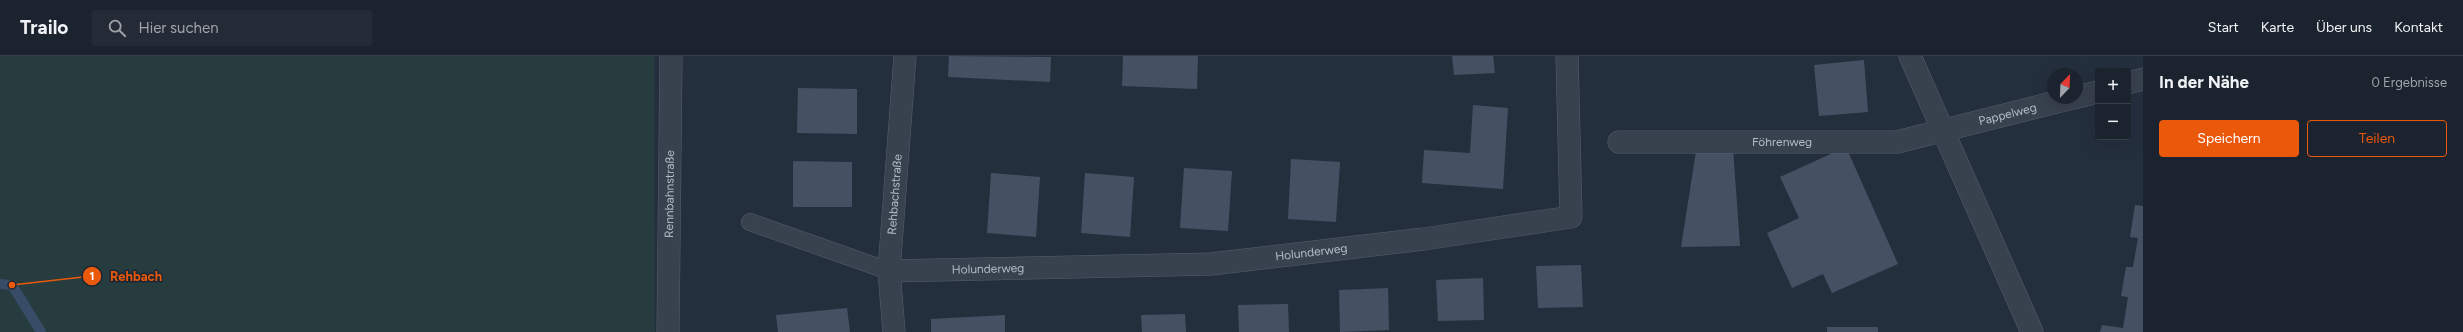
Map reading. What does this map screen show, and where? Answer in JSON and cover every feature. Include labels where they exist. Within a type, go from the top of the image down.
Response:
[{"type":"street","name":"Rennbahnstraße","points":[[668,332],[671,56]]},
{"type":"street","name":"Rehbachstraße","points":[[894,332],[889,271],[905,56]]},
{"type":"street","name":"Holunderweg","points":[[889,271],[1211,264],[1424,239],[1571,217],[1567,56]]},
{"type":"street","points":[[1910,56],[2032,332]]},
{"type":"street","points":[[2131,82],[2143,79]]},
{"type":"street","points":[[2083,96],[2095,93]]},
{"type":"street","name":"Pappelweg","points":[[1942,129],[2047,104]]},
{"type":"street","name":"Föhrenweg","points":[[1619,142],[1898,142],[1942,129]]},
{"type":"lane","points":[[750,222],[889,271]]},
{"type":"green space","points":[[0,56],[654,56],[655,332],[0,332]]},
{"type":"building","points":[[949,56],[1051,57],[1050,82],[948,77]]},
{"type":"building","points":[[1123,56],[1198,56],[1197,89],[1122,86]]},
{"type":"building","points":[[1452,56],[1493,56],[1495,73],[1454,75]]},
{"type":"building","points":[[1864,60],[1868,112],[1819,116],[1814,65]]},
{"type":"building","points":[[798,88],[857,89],[857,134],[797,133]]},
{"type":"building","points":[[1473,105],[1508,108],[1503,189],[1422,183],[1424,150],[1470,153]]},
{"type":"building","points":[[1846,147],[1898,264],[1832,293],[1823,274],[1792,288],[1767,233],[1799,218],[1780,177]]},
{"type":"building","points":[[1733,148],[1740,246],[1681,247],[1696,151]]},
{"type":"building","points":[[1291,159],[1340,162],[1336,222],[1288,219]]},
{"type":"building","points":[[793,161],[852,162],[852,207],[793,207]]},
{"type":"building","points":[[1184,168],[1232,171],[1228,231],[1180,228]]},
{"type":"building","points":[[991,173],[1040,177],[1036,237],[987,233]]},
{"type":"building","points":[[1085,173],[1134,177],[1130,237],[1081,233]]},
{"type":"building","points":[[2135,205],[2143,206],[2143,332],[2100,332],[2102,325],[2123,328],[2128,297],[2121,296],[2126,267],[2133,267],[2138,238],[2130,237]]},
{"type":"building","points":[[1581,265],[1583,307],[1538,308],[1536,266]]},
{"type":"building","points":[[1483,278],[1484,320],[1438,321],[1436,280]]},
{"type":"building","points":[[1388,288],[1389,330],[1340,332],[1339,290]]},
{"type":"building","points":[[1288,304],[1289,332],[1239,332],[1238,305]]},
{"type":"building","points":[[847,308],[850,332],[778,332],[776,315]]},
{"type":"building","points":[[1185,314],[1186,332],[1142,332],[1141,315]]},
{"type":"building","points":[[1005,315],[1005,332],[931,332],[931,319]]},
{"type":"building","points":[[1827,327],[1878,327],[1878,332],[1827,332]]},
{"type":"waterway","points":[[0,284],[12,285],[41,332]]},
{"type":"place","name":"Rehbach","points":[[12,285]]}]
